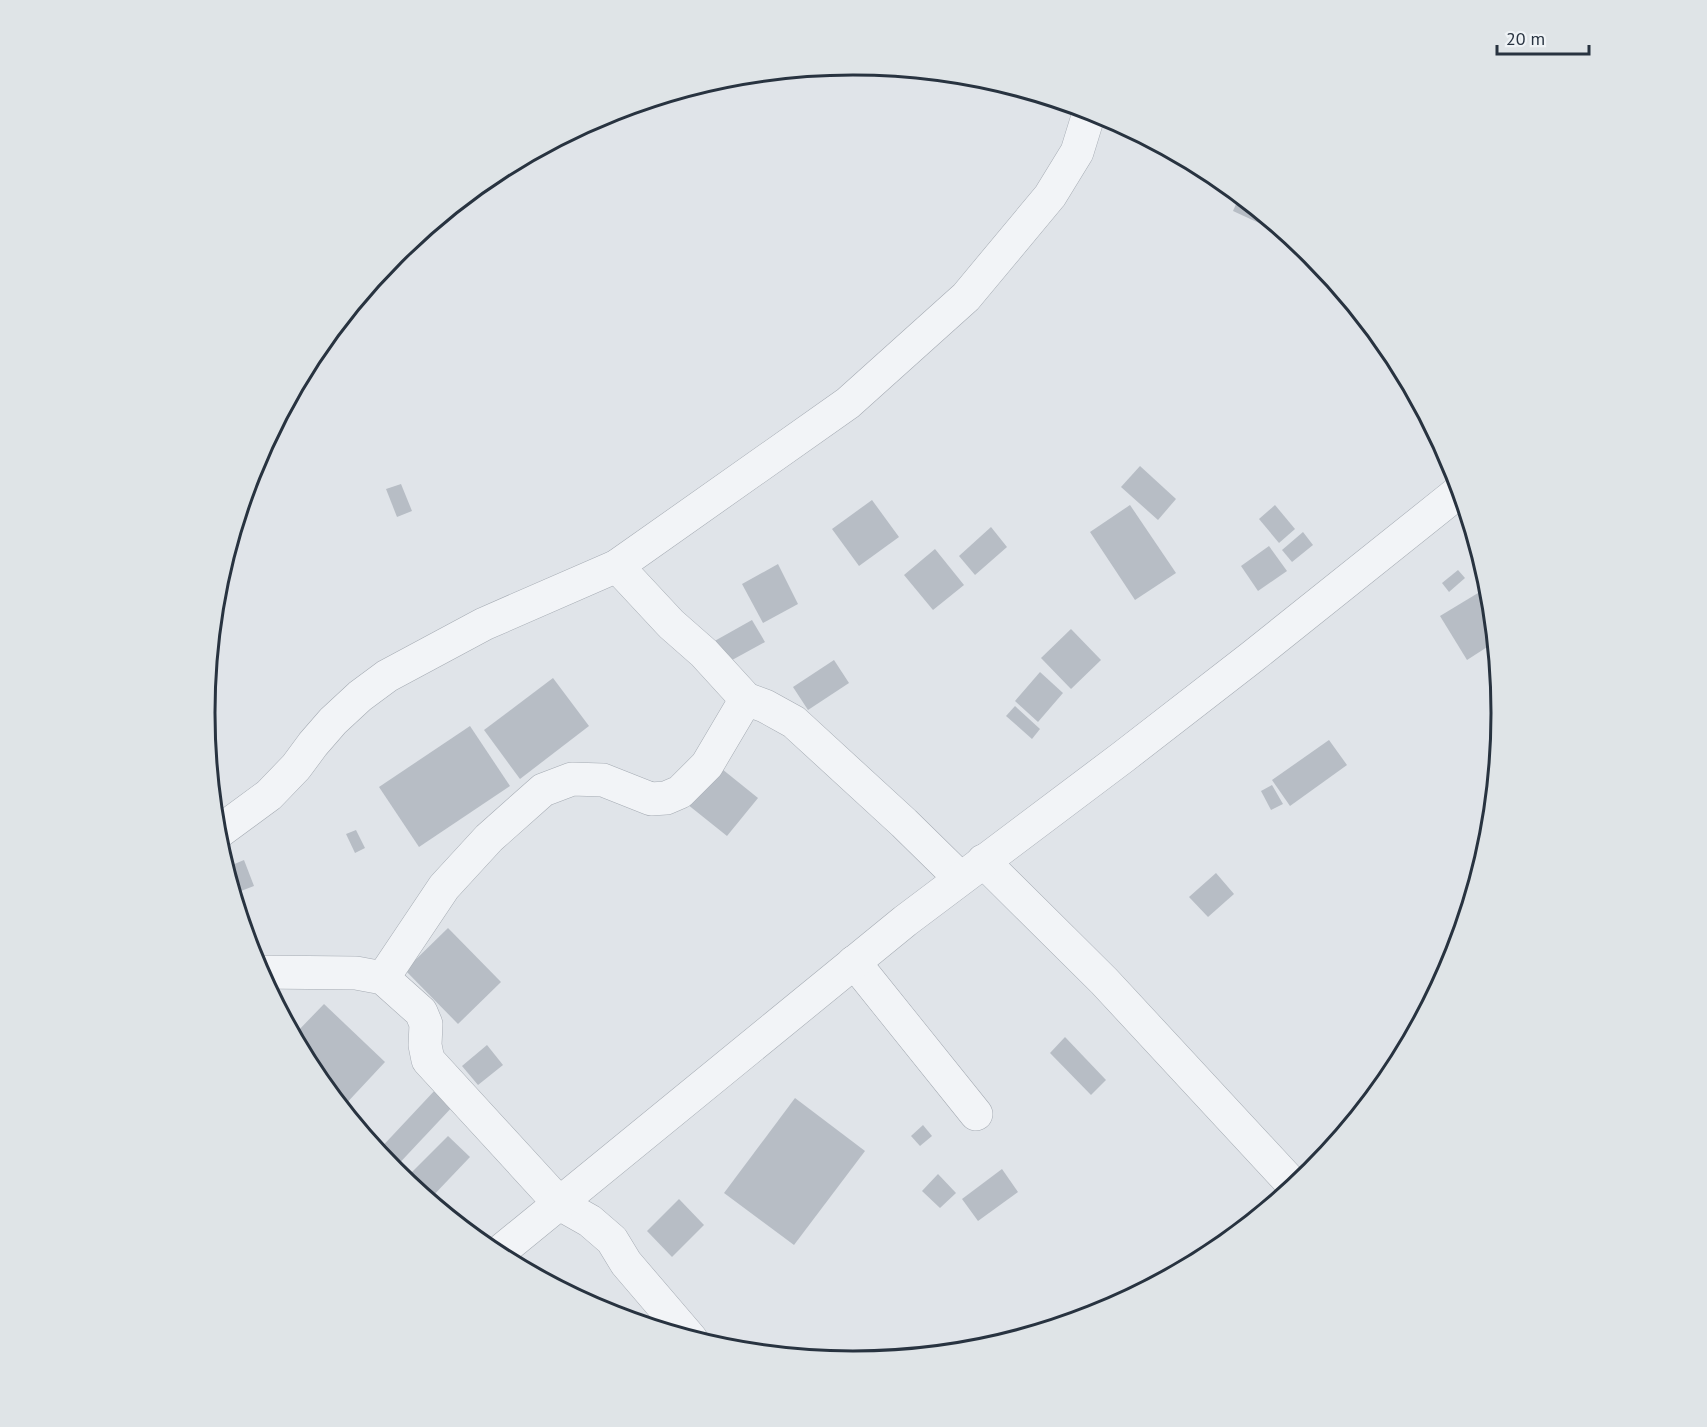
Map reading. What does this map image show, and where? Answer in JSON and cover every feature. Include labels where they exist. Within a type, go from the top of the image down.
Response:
[{"type":"street","points":[[225,827],[269,795],[297,767],[333,721],[387,675],[484,624],[617,566],[848,404],[966,297],[1050,196],[1077,152],[1087,120]]},
{"type":"street","points":[[505,1248],[971,869],[1234,672],[1453,496]]},
{"type":"street","points":[[617,566],[671,624],[704,653],[746,699],[765,706],[794,722],[1104,981],[1289,1180]]},
{"type":"street","points":[[383,978],[444,887],[489,838],[543,790],[572,779],[603,780],[651,799],[666,798],[680,792],[707,765],[746,699]]},
{"type":"street","points":[[854,962],[976,1114]]},
{"type":"street","points":[[270,972],[356,973],[383,978],[421,1012],[426,1024],[424,1045],[428,1060],[560,1204],[590,1221],[612,1240],[626,1263],[682,1328]]},
{"type":"building","points":[[1236,203],[1265,226],[1233,211]]},
{"type":"building","points":[[1140,466],[1176,499],[1158,520],[1121,487]]},
{"type":"building","points":[[401,484],[412,511],[397,517],[386,489]]},
{"type":"building","points":[[872,500],[899,537],[859,566],[832,529]]},
{"type":"building","points":[[1130,505],[1176,573],[1135,600],[1090,532]]},
{"type":"building","points":[[1275,505],[1295,529],[1279,543],[1259,519]]},
{"type":"building","points":[[991,527],[1007,547],[975,575],[959,556]]},
{"type":"building","points":[[1303,532],[1313,545],[1292,562],[1282,550]]},
{"type":"building","points":[[1269,546],[1287,571],[1258,591],[1241,566]]},
{"type":"building","points":[[935,549],[964,585],[933,610],[904,575]]},
{"type":"building","points":[[778,564],[798,604],[763,623],[742,584]]},
{"type":"building","points":[[1458,570],[1465,578],[1449,592],[1442,583]]},
{"type":"building","points":[[1480,592],[1489,646],[1467,660],[1440,616]]},
{"type":"building","points":[[752,620],[765,642],[723,665],[711,643]]},
{"type":"building","points":[[1071,629],[1101,660],[1071,689],[1041,658]]},
{"type":"building","points":[[834,660],[849,683],[808,710],[793,687]]},
{"type":"building","points":[[1040,672],[1063,693],[1038,722],[1015,701]]},
{"type":"building","points":[[553,678],[589,726],[520,779],[484,730]]},
{"type":"building","points":[[1015,706],[1040,729],[1032,739],[1006,716]]},
{"type":"building","points":[[470,726],[510,786],[419,847],[379,787]]},
{"type":"building","points":[[1329,740],[1347,765],[1290,806],[1272,780]]},
{"type":"building","points":[[717,765],[758,798],[727,836],[687,804]]},
{"type":"building","points":[[1272,785],[1283,804],[1271,810],[1261,791]]},
{"type":"building","points":[[356,830],[365,848],[355,853],[346,834]]},
{"type":"building","points":[[244,860],[254,886],[241,891],[233,864]]},
{"type":"building","points":[[1216,873],[1234,894],[1208,917],[1189,897]]},
{"type":"building","points":[[448,928],[501,982],[458,1024],[405,970]]},
{"type":"building","points":[[324,1004],[385,1062],[347,1102],[299,1030]]},
{"type":"building","points":[[1065,1037],[1106,1080],[1091,1095],[1050,1053]]},
{"type":"building","points":[[487,1045],[503,1065],[478,1085],[462,1066]]},
{"type":"building","points":[[437,1088],[454,1105],[400,1163],[383,1145]]},
{"type":"building","points":[[795,1098],[865,1151],[794,1245],[724,1193]]},
{"type":"building","points":[[923,1125],[932,1136],[920,1146],[911,1136]]},
{"type":"building","points":[[448,1136],[470,1157],[434,1195],[411,1173]]},
{"type":"building","points":[[1002,1169],[1018,1192],[978,1221],[962,1199]]},
{"type":"building","points":[[938,1174],[956,1193],[940,1208],[922,1191]]},
{"type":"building","points":[[679,1199],[704,1225],[672,1257],[647,1231]]}]
